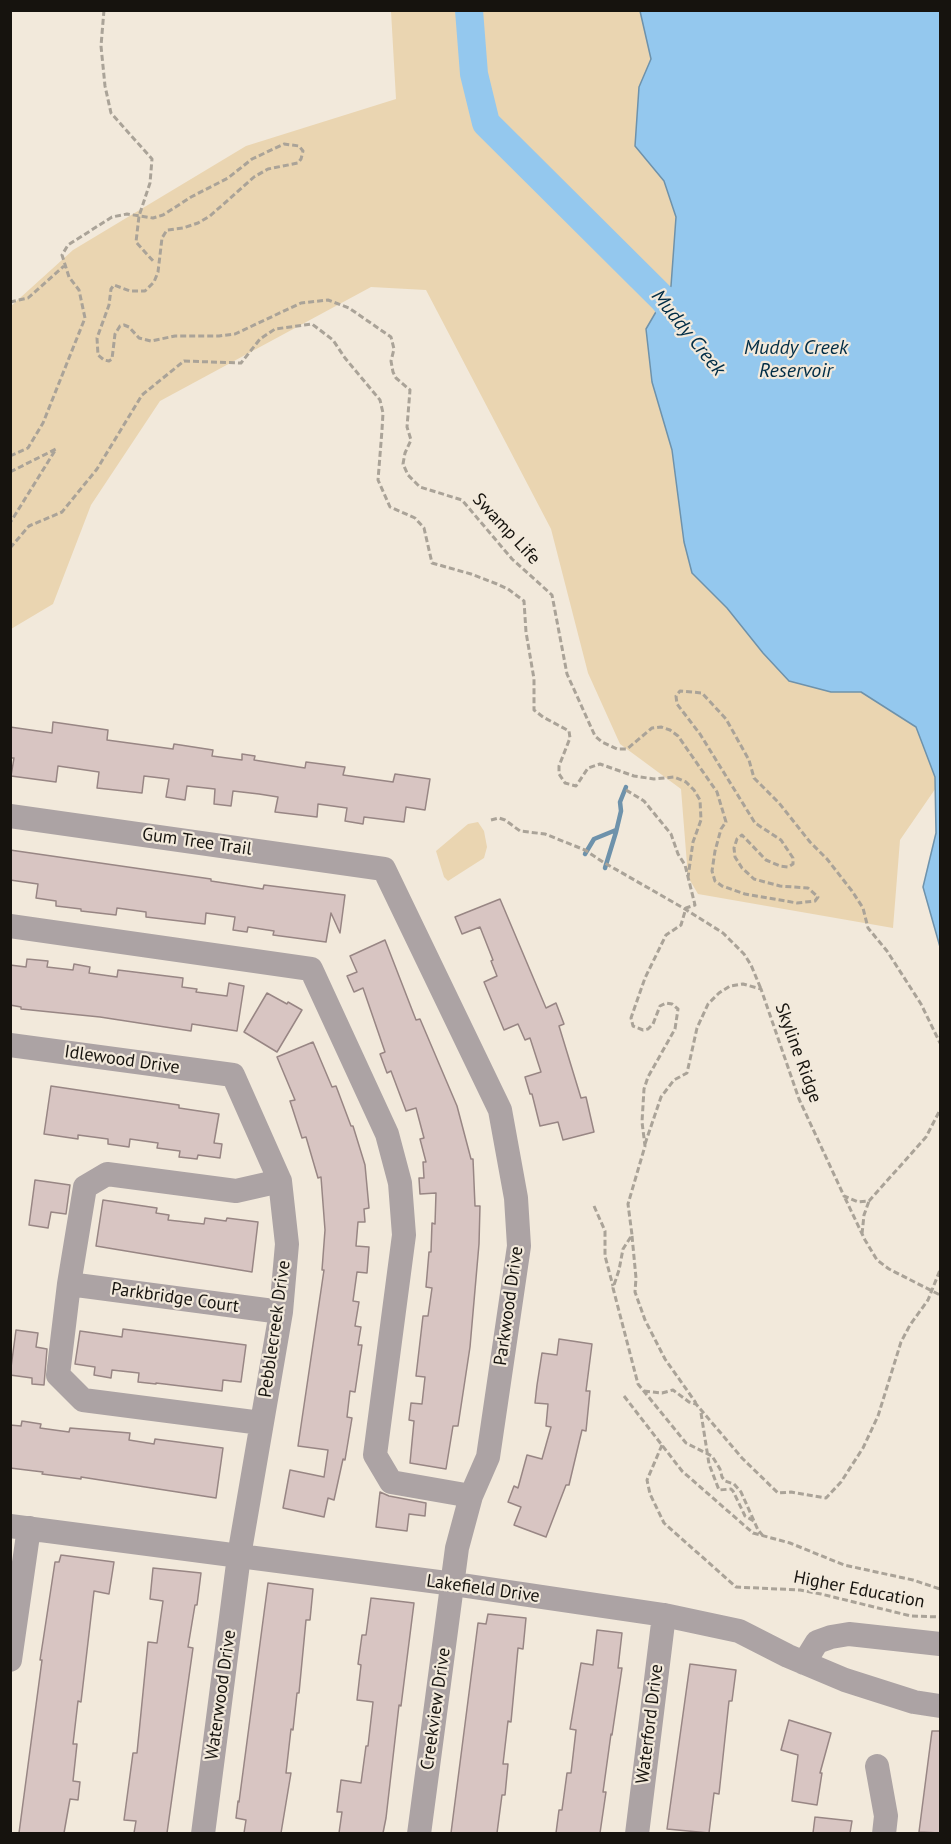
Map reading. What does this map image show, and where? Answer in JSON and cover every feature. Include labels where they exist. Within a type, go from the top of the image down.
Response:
[{"type":"street","name":"Gum Tree Trail","points":[[10,816],[384,868]]},
{"type":"street","name":"Parkwood Drive","points":[[384,868],[500,1110],[516,1198],[519,1246],[488,1457],[471,1496],[457,1548],[454,1584]]},
{"type":"street","points":[[10,926],[311,969],[387,1134],[400,1183],[404,1235],[375,1455],[391,1482],[471,1496]]},
{"type":"street","name":"Idlewood Drive","points":[[10,1045],[233,1075]]},
{"type":"street","name":"Pebblecreek Drive","points":[[233,1075],[280,1180],[287,1244],[281,1312],[239,1556]]},
{"type":"street","points":[[261,1423],[83,1400],[58,1375],[69,1284],[85,1187],[107,1174],[236,1191],[280,1180]]},
{"type":"street","name":"Parkbridge Court","points":[[69,1284],[281,1312]]},
{"type":"street","points":[[10,1660],[20,1527]]},
{"type":"street","name":"Lakefield Drive","points":[[20,1527],[454,1584],[664,1615],[739,1631],[845,1680],[914,1702],[940,1706]]},
{"type":"street","name":"Waterwood Drive","points":[[203,1833],[239,1556]]},
{"type":"street","name":"Creekview Drive","points":[[419,1833],[454,1584]]},
{"type":"street","name":"Waterford Drive","points":[[637,1833],[664,1615]]},
{"type":"street","points":[[804,1663],[817,1642],[849,1634],[940,1644]]},
{"type":"street","points":[[877,1766],[886,1816],[884,1833]]},
{"type":"path","points":[[104,10],[101,45],[105,86],[111,112],[152,159],[150,183],[139,216],[136,242],[154,262]]},
{"type":"path","name":"Swamp Life","points":[[64,266],[62,255],[68,245],[112,217],[126,214],[153,218],[163,215],[228,178],[252,159],[284,144],[299,146],[303,151],[298,163],[268,170],[254,177],[218,209],[198,223],[167,230],[162,238],[158,272],[154,282],[145,291],[130,291],[114,285],[97,338],[98,355],[104,360],[112,359],[115,334],[120,326],[124,325],[129,327],[139,339],[151,341],[175,336],[219,336],[246,330],[301,303],[328,300],[349,308],[391,337],[394,349],[391,361],[393,372],[396,378],[410,390],[407,428],[411,440],[403,464],[408,475],[420,488],[462,500],[512,559],[552,595],[567,674],[595,735],[602,742],[617,749],[627,749],[652,728],[670,730],[678,735],[717,792],[726,822],[715,851],[712,871],[715,881],[744,894],[796,903],[815,901],[818,897],[808,888],[780,886],[754,879],[742,868],[735,857],[734,848],[737,839],[742,835],[766,860],[780,866],[788,867],[793,864],[793,858],[781,840],[755,824],[700,734],[677,704],[676,696],[680,691],[702,693],[726,719],[749,760],[754,778],[840,874],[863,908],[868,928],[887,951],[921,1004],[940,1043]]},
{"type":"path","points":[[10,302],[28,298],[64,266],[79,290],[85,318],[43,423],[27,448],[10,456]]},
{"type":"path","points":[[10,548],[29,526],[62,512],[97,469],[142,395],[184,360],[241,363],[260,339],[275,329],[312,324],[333,340],[380,400],[383,413],[378,480],[390,507],[415,519],[424,528],[432,563],[497,584],[524,601],[527,641],[534,679],[534,710],[569,731],[570,738],[559,766],[559,774],[566,783],[576,786],[588,768],[600,764],[633,776],[654,779],[674,777],[686,782],[694,790],[700,800],[701,820],[693,842],[688,878]]},
{"type":"path","points":[[10,472],[56,449],[10,524]]},
{"type":"path","points":[[626,790],[644,801],[664,824],[685,866],[695,904],[685,909],[681,925],[666,935],[658,948],[631,1018],[633,1026],[643,1030],[648,1029],[653,1024],[660,1006],[666,1003],[678,1009],[679,1015],[675,1029],[644,1089],[642,1122],[645,1146]]},
{"type":"path","points":[[491,820],[499,818],[520,831],[545,834],[587,850],[603,862],[685,909],[723,933],[744,954],[761,990]]},
{"type":"path","name":"Skyline Ridge","points":[[696,1404],[665,1359],[645,1320],[635,1292],[636,1278],[628,1204],[661,1097],[674,1080],[687,1073],[698,1028],[708,1004],[730,986],[743,984],[761,990],[799,1099],[862,1234],[877,1260],[889,1269],[940,1295]]},
{"type":"path","points":[[862,1234],[864,1215],[869,1201],[926,1137],[940,1110]]},
{"type":"path","points":[[844,1196],[858,1202],[869,1201]]},
{"type":"path","points":[[594,1206],[605,1230],[605,1256],[638,1384],[686,1443],[707,1453],[716,1461],[725,1481],[734,1484],[741,1492],[758,1530],[765,1537]]},
{"type":"path","points":[[613,1288],[623,1249],[632,1235]]},
{"type":"path","points":[[644,1391],[662,1393],[673,1390],[688,1402],[696,1404],[742,1458],[778,1493],[790,1492],[826,1498],[841,1482],[863,1448],[878,1416],[901,1342],[928,1300],[940,1270]]},
{"type":"path","points":[[611,1276],[617,1278]]},
{"type":"path","points":[[624,1396],[682,1471],[747,1528],[765,1537],[790,1543],[844,1565],[913,1580],[940,1589]]},
{"type":"path","points":[[700,1411],[707,1453],[719,1490],[734,1491],[745,1516],[754,1521]]},
{"type":"path","name":"Higher Education","points":[[662,1445],[647,1480],[650,1494],[664,1523],[736,1587],[810,1592],[911,1616],[940,1617]]},
{"type":"shaded area","points":[[391,11],[940,11],[940,782],[900,840],[893,928],[698,894],[688,877],[681,789],[620,744],[588,673],[551,529],[426,290],[371,287],[160,401],[91,505],[53,604],[11,629],[10,307],[73,250],[246,146],[396,99]]},
{"type":"shaded area","points":[[478,822],[484,831],[487,847],[484,858],[448,881],[444,877],[436,851],[468,824]]},
{"type":"water","name":"Muddy Creek Reservoir","points":[[640,11],[940,11],[940,947],[923,887],[936,833],[935,777],[916,727],[861,692],[831,692],[789,681],[727,608],[692,573],[684,542],[672,450],[652,382],[646,329],[671,286],[676,217],[664,181],[635,146],[639,87],[651,59]]},
{"type":"building","points":[[53,722],[108,730],[107,740],[173,749],[174,744],[213,750],[212,756],[242,760],[242,754],[255,756],[254,760],[305,768],[306,762],[345,767],[343,775],[393,782],[395,774],[430,779],[425,810],[406,807],[404,822],[364,817],[363,824],[345,821],[347,808],[318,804],[317,817],[275,812],[278,797],[259,794],[233,791],[231,806],[214,804],[215,789],[187,786],[185,800],[166,797],[169,779],[144,776],[142,793],[97,788],[99,772],[58,766],[56,782],[11,776],[14,758],[10,758],[10,727],[52,733]]},
{"type":"building","points":[[10,850],[211,879],[211,881],[263,889],[264,885],[345,895],[340,933],[331,913],[326,942],[273,935],[274,931],[248,927],[247,932],[233,930],[235,917],[206,913],[205,924],[146,917],[146,912],[117,908],[116,915],[56,906],[56,901],[36,898],[38,884],[10,880]]},
{"type":"building","points":[[500,899],[546,1008],[556,1003],[564,1024],[559,1026],[581,1098],[586,1097],[594,1132],[563,1140],[558,1122],[540,1126],[525,1077],[541,1072],[530,1038],[525,1040],[518,1024],[504,1030],[484,982],[497,976],[480,927],[462,934],[455,917]]},
{"type":"building","points":[[385,940],[416,1020],[420,1019],[457,1106],[471,1159],[473,1159],[475,1206],[480,1206],[470,1347],[458,1426],[453,1426],[446,1469],[410,1463],[414,1421],[409,1420],[411,1403],[422,1404],[425,1377],[416,1376],[423,1316],[428,1316],[432,1288],[426,1287],[432,1223],[435,1224],[436,1193],[420,1194],[419,1178],[424,1178],[423,1162],[426,1162],[420,1139],[424,1138],[416,1108],[406,1111],[391,1071],[387,1073],[380,1054],[385,1052],[363,988],[354,992],[347,976],[357,972],[350,956]]},
{"type":"building","points":[[27,959],[48,961],[47,967],[73,970],[74,964],[90,967],[89,973],[117,977],[118,970],[183,978],[182,987],[197,989],[196,992],[227,996],[229,983],[244,986],[237,1031],[192,1024],[191,1031],[100,1017],[21,1009],[21,1007],[10,1005],[10,965],[26,967]]},
{"type":"building","points":[[267,993],[302,1010],[277,1052],[244,1032]]},
{"type":"building","points":[[313,1042],[332,1087],[336,1086],[351,1126],[353,1126],[365,1165],[369,1208],[364,1209],[365,1222],[358,1222],[356,1246],[369,1247],[367,1273],[357,1272],[353,1301],[359,1302],[355,1326],[361,1327],[358,1345],[362,1345],[355,1392],[350,1391],[347,1417],[352,1418],[345,1460],[343,1459],[334,1500],[328,1498],[324,1517],[283,1508],[290,1470],[324,1477],[328,1450],[298,1446],[324,1270],[322,1270],[325,1230],[321,1177],[318,1178],[306,1137],[302,1138],[290,1101],[295,1100],[277,1057]]},
{"type":"building","points":[[51,1086],[179,1105],[179,1108],[219,1114],[214,1143],[222,1144],[220,1158],[198,1155],[197,1159],[179,1157],[180,1151],[157,1148],[158,1143],[130,1139],[129,1147],[108,1144],[108,1139],[78,1135],[78,1139],[44,1134]]},
{"type":"building","points":[[35,1180],[70,1185],[66,1214],[51,1212],[48,1228],[29,1225]]},
{"type":"building","points":[[103,1200],[157,1208],[156,1213],[169,1215],[168,1220],[204,1224],[205,1218],[226,1221],[227,1218],[258,1222],[252,1272],[96,1246]]},
{"type":"building","points":[[123,1329],[246,1345],[241,1382],[223,1380],[222,1391],[156,1384],[138,1382],[139,1373],[112,1370],[111,1378],[94,1375],[95,1367],[75,1364],[80,1331],[122,1337]]},
{"type":"building","points":[[16,1330],[38,1333],[36,1347],[47,1349],[44,1385],[32,1384],[32,1378],[10,1375]]},
{"type":"building","points":[[559,1339],[592,1344],[586,1391],[590,1391],[586,1431],[582,1430],[569,1485],[566,1485],[546,1537],[514,1525],[521,1507],[508,1502],[514,1486],[518,1488],[527,1455],[542,1459],[551,1427],[546,1426],[548,1404],[535,1403],[537,1385],[542,1353],[557,1355]]},
{"type":"building","points":[[22,1421],[41,1424],[40,1428],[69,1432],[70,1428],[130,1433],[129,1440],[154,1444],[155,1439],[223,1448],[216,1498],[10,1468],[10,1425],[21,1426]]},
{"type":"building","points":[[380,1492],[426,1503],[425,1516],[409,1514],[407,1531],[376,1527]]},
{"type":"building","points":[[61,1555],[114,1562],[109,1594],[94,1591],[81,1702],[78,1701],[73,1744],[77,1744],[73,1781],[80,1782],[78,1800],[70,1799],[64,1833],[19,1833],[42,1660],[40,1660],[55,1562],[59,1562]]},
{"type":"building","points":[[153,1568],[201,1573],[188,1647],[193,1648],[167,1833],[134,1833],[136,1821],[124,1820],[133,1753],[137,1753],[148,1642],[157,1643],[163,1601],[150,1599]]},
{"type":"building","points":[[268,1583],[313,1589],[310,1620],[306,1620],[299,1693],[297,1693],[293,1730],[291,1729],[286,1773],[291,1773],[281,1833],[244,1833],[246,1820],[236,1818]]},
{"type":"building","points":[[371,1598],[414,1603],[386,1818],[383,1833],[339,1833],[342,1812],[337,1812],[341,1780],[361,1783],[366,1746],[368,1746],[373,1702],[357,1700],[361,1665],[358,1664],[362,1635],[366,1635]]},
{"type":"building","points":[[488,1614],[526,1618],[523,1649],[518,1648],[511,1722],[508,1721],[503,1764],[508,1764],[505,1795],[502,1795],[497,1833],[451,1833],[478,1623],[486,1624]]},
{"type":"building","points":[[597,1630],[622,1633],[618,1668],[622,1668],[603,1792],[606,1792],[600,1833],[556,1833],[567,1773],[571,1773],[576,1730],[570,1729],[581,1663],[593,1665]]},
{"type":"building","points":[[690,1664],[736,1670],[732,1701],[729,1701],[719,1794],[714,1793],[709,1833],[667,1829]]},
{"type":"building","points":[[789,1720],[831,1733],[820,1773],[822,1773],[817,1805],[792,1801],[798,1755],[781,1750]]},
{"type":"building","points":[[932,1731],[940,1731],[940,1833],[919,1832]]},
{"type":"building","points":[[815,1817],[852,1821],[850,1833],[813,1833]]},
{"type":"waterway","name":"Muddy Creek","points":[[469,10],[474,74],[486,123],[663,299],[687,330]]},
{"type":"waterway","points":[[605,868],[621,811],[620,802],[626,787]]},
{"type":"waterway","points":[[585,854],[594,839],[616,830]]}]
